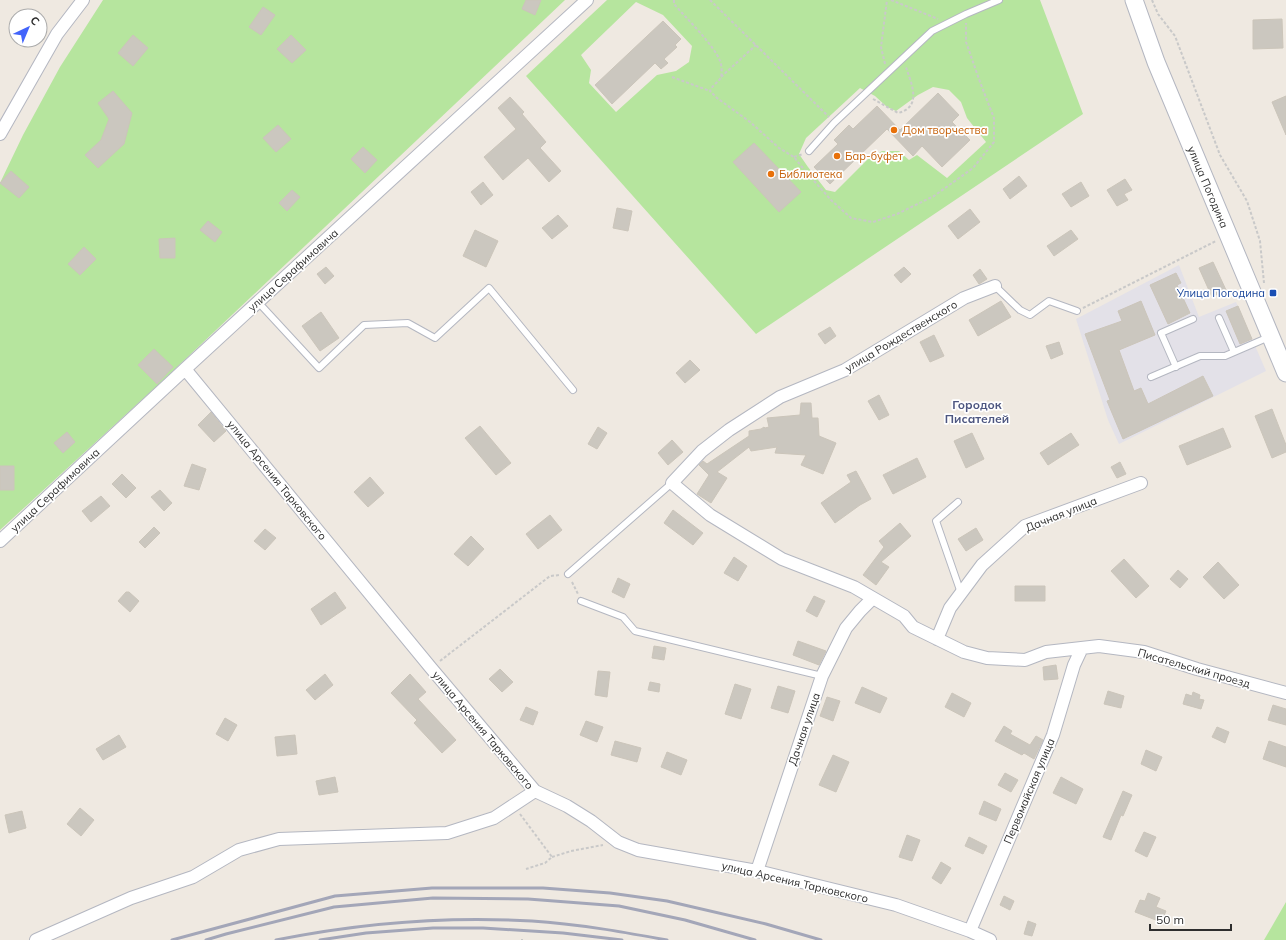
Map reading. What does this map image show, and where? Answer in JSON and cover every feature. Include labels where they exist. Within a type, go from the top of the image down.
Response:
[{"type":"main road","name":"улица Погодина","points":[[1134,0],[1156,62],[1286,373]]},
{"type":"street","points":[[0,134],[57,34],[83,0]]},
{"type":"street","name":"улица Серафимовича","points":[[0,541],[587,0]]},
{"type":"street","name":"улица Рождественского","points":[[672,483],[702,451],[729,430],[780,397],[845,370],[964,298],[995,286]]},
{"type":"street","name":"улица Арсения Тарковского","points":[[185,369],[534,791],[568,806],[591,821],[618,842],[638,850],[757,871],[896,905],[970,931],[990,940]]},
{"type":"street","name":"Писательский проезд","points":[[672,483],[710,515],[782,558],[854,587],[904,616],[913,627],[964,652],[987,658],[1025,660],[1046,652],[1099,646],[1144,652],[1197,669],[1286,693]]},
{"type":"street","name":"Дачная улица","points":[[937,639],[950,608],[982,565],[1026,526],[1141,483]]},
{"type":"street","name":"Дачная улица","points":[[757,871],[822,676],[846,628],[860,610],[873,598]]},
{"type":"street","name":"Первомайская улица","points":[[970,931],[1052,735],[1074,665],[1082,648]]},
{"type":"street","points":[[36,940],[131,898],[193,876],[239,850],[279,839],[447,834],[494,818],[514,806],[534,791]]},
{"type":"lane","points":[[809,151],[834,122],[932,31],[966,14],[1000,0]]},
{"type":"lane","points":[[995,286],[1020,310],[1030,315],[1049,301],[1077,311]]},
{"type":"lane","points":[[258,302],[318,368],[364,325],[408,323],[435,338],[489,288],[574,390]]},
{"type":"lane","points":[[1219,318],[1234,352]]},
{"type":"lane","points":[[1176,367],[1161,333],[1193,319]]},
{"type":"lane","points":[[1151,377],[1200,356],[1224,356],[1271,336]]},
{"type":"lane","points":[[568,574],[672,483]]},
{"type":"lane","points":[[958,502],[936,522],[961,593]]},
{"type":"lane","points":[[581,601],[623,617],[635,631],[822,676]]},
{"type":"path","points":[[674,0],[674,4],[712,48],[720,61],[722,69],[720,78]]},
{"type":"path","points":[[710,0],[834,122]]},
{"type":"path","points":[[887,73],[881,47],[888,0]]},
{"type":"path","points":[[891,0],[949,23]]},
{"type":"path","points":[[1152,0],[1158,14],[1175,36],[1220,155],[1247,201],[1260,241],[1264,284]]},
{"type":"path","points":[[672,77],[710,91],[716,98],[750,122],[779,148],[794,157],[831,200],[851,218],[873,222],[897,214],[934,196],[973,168],[994,142],[994,118],[966,42],[966,14]]},
{"type":"path","points":[[710,91],[712,86],[720,78],[756,45]]},
{"type":"path","points":[[865,94],[898,113],[905,111],[912,105],[914,94],[903,58]]},
{"type":"path","points":[[1077,311],[1216,241]]},
{"type":"path","points":[[431,668],[550,576],[568,574],[581,601]]},
{"type":"path","points":[[514,806],[552,857]]},
{"type":"path","points":[[526,869],[545,863],[552,857],[571,851],[618,842]]},
{"type":"shaded area","points":[[1179,265],[1199,317],[1236,302],[1266,371],[1119,444],[1108,420],[1076,319]]},
{"type":"green space","points":[[103,0],[565,0],[158,385],[0,530],[0,183],[23,135],[60,67]]},
{"type":"green space","points":[[607,0],[1040,0],[1083,114],[756,334],[526,76]],"holes":[[[636,2],[663,15],[692,46],[689,62],[676,71],[657,75],[616,112],[589,83],[591,70],[581,55]],[[933,87],[949,90],[961,102],[967,118],[986,142],[947,178],[917,155],[909,160],[899,151],[882,151],[868,159],[835,192],[826,190],[799,154],[806,138],[860,88],[875,96],[887,107],[896,111],[918,95]]]},
{"type":"green space","points":[[1286,902],[1286,940],[1264,940]]},
{"type":"building","points":[[526,0],[541,0],[535,15],[522,9]]},
{"type":"building","points":[[263,7],[275,15],[261,35],[249,27]]},
{"type":"building","points":[[1282,19],[1283,48],[1253,49],[1253,20]]},
{"type":"building","points":[[663,21],[681,39],[675,45],[677,47],[664,59],[668,63],[661,69],[655,63],[612,104],[595,85]]},
{"type":"building","points":[[133,35],[148,48],[133,66],[118,53]]},
{"type":"building","points":[[291,35],[306,50],[292,63],[277,49]]},
{"type":"building","points":[[113,91],[132,113],[124,144],[98,168],[85,155],[101,140],[109,119],[98,103]]},
{"type":"building","points":[[938,93],[959,115],[952,122],[970,140],[942,167],[922,146],[913,156],[887,129],[830,184],[814,167],[838,144],[834,140],[849,125],[853,129],[877,106],[900,130]]},
{"type":"building","points":[[1286,96],[1286,135],[1272,102]]},
{"type":"building","points":[[510,97],[524,112],[522,114],[546,142],[540,148],[561,171],[549,182],[528,158],[503,180],[484,157],[516,129],[498,108]]},
{"type":"building","points":[[278,125],[291,139],[276,152],[263,138]]},
{"type":"building","points":[[754,143],[801,192],[779,212],[733,162]]},
{"type":"building","points":[[363,147],[377,160],[365,173],[351,159]]},
{"type":"building","points":[[11,171],[29,187],[19,198],[0,183]]},
{"type":"building","points":[[1019,176],[1027,186],[1010,199],[1003,189]]},
{"type":"building","points":[[1125,179],[1132,190],[1124,194],[1128,200],[1117,206],[1107,190]]},
{"type":"building","points":[[483,182],[493,195],[481,205],[471,192]]},
{"type":"building","points":[[1081,182],[1089,196],[1071,207],[1062,194]]},
{"type":"building","points":[[292,190],[300,197],[287,211],[279,203]]},
{"type":"building","points":[[617,208],[632,211],[628,231],[613,228]]},
{"type":"building","points":[[970,209],[980,222],[958,239],[948,226]]},
{"type":"building","points":[[558,215],[568,226],[552,239],[542,228]]},
{"type":"building","points":[[208,221],[222,232],[215,242],[200,230]]},
{"type":"building","points":[[475,230],[498,241],[486,267],[463,256]]},
{"type":"building","points":[[1071,230],[1078,239],[1054,256],[1047,246]]},
{"type":"building","points":[[175,238],[175,258],[160,258],[159,239]]},
{"type":"building","points":[[84,247],[96,259],[80,275],[68,264]]},
{"type":"building","points":[[1213,262],[1226,290],[1212,297],[1199,268]]},
{"type":"building","points":[[326,267],[334,276],[325,284],[317,274]]},
{"type":"building","points":[[904,267],[911,274],[901,283],[894,275]]},
{"type":"building","points":[[980,269],[987,279],[979,284],[973,275]]},
{"type":"building","points":[[1176,273],[1181,283],[1177,285],[1190,313],[1168,324],[1150,285]]},
{"type":"building","points":[[1001,301],[1011,317],[978,336],[969,320]]},
{"type":"building","points":[[1141,301],[1155,335],[1119,350],[1134,391],[1141,388],[1148,404],[1203,376],[1213,396],[1123,439],[1107,401],[1110,400],[1085,334],[1122,321],[1118,311]]},
{"type":"building","points":[[1238,306],[1252,339],[1240,344],[1226,311]]},
{"type":"building","points":[[321,312],[339,338],[320,351],[302,326]]},
{"type":"building","points":[[830,327],[836,336],[825,344],[818,334]]},
{"type":"building","points":[[934,335],[944,356],[930,362],[920,342]]},
{"type":"building","points":[[1059,342],[1063,354],[1051,359],[1046,346]]},
{"type":"building","points":[[154,349],[173,367],[157,384],[138,365]]},
{"type":"building","points":[[690,360],[700,370],[685,383],[676,373]]},
{"type":"building","points":[[879,395],[889,415],[879,420],[868,401]]},
{"type":"building","points":[[801,403],[811,403],[812,418],[818,418],[819,436],[836,443],[823,474],[801,465],[806,455],[775,453],[777,447],[751,451],[749,447],[717,472],[727,478],[711,503],[697,494],[709,475],[699,465],[703,461],[707,464],[749,436],[749,431],[769,427],[767,418],[800,415]]},
{"type":"building","points":[[1272,409],[1286,445],[1286,452],[1272,458],[1255,416]]},
{"type":"building","points":[[211,412],[226,431],[214,442],[198,425]]},
{"type":"building","points":[[480,426],[511,463],[496,475],[465,438]]},
{"type":"building","points":[[598,427],[607,433],[597,449],[588,444]]},
{"type":"building","points":[[1223,428],[1231,447],[1187,465],[1179,446]]},
{"type":"building","points":[[67,432],[75,442],[63,453],[54,443]]},
{"type":"building","points":[[972,433],[984,459],[966,468],[954,441]]},
{"type":"building","points":[[1071,433],[1079,445],[1048,465],[1040,453]]},
{"type":"building","points":[[672,440],[683,452],[668,465],[658,453]]},
{"type":"building","points":[[917,458],[926,477],[893,494],[883,475]]},
{"type":"building","points":[[1120,462],[1126,474],[1117,478],[1111,467]]},
{"type":"building","points":[[192,464],[206,469],[199,490],[184,486]]},
{"type":"building","points":[[0,466],[14,466],[14,490],[0,490]]},
{"type":"building","points":[[856,471],[871,499],[835,523],[821,503],[851,482],[847,475]]},
{"type":"building","points":[[122,474],[136,488],[126,498],[112,484]]},
{"type":"building","points":[[370,477],[384,493],[368,507],[354,492]]},
{"type":"building","points":[[160,490],[172,503],[164,511],[151,497]]},
{"type":"building","points":[[101,496],[110,506],[91,522],[82,511]]},
{"type":"building","points":[[673,510],[703,533],[693,545],[664,523]]},
{"type":"building","points":[[550,515],[562,530],[538,549],[526,534]]},
{"type":"building","points":[[900,523],[911,536],[881,562],[889,567],[876,585],[863,575],[884,547],[879,541]]},
{"type":"building","points":[[154,527],[160,533],[145,548],[139,542]]},
{"type":"building","points":[[976,528],[983,540],[966,551],[958,539]]},
{"type":"building","points":[[265,529],[276,538],[265,550],[254,541]]},
{"type":"building","points":[[471,536],[484,549],[468,566],[454,554]]},
{"type":"building","points":[[734,557],[747,566],[738,581],[724,573]]},
{"type":"building","points":[[1124,559],[1149,586],[1136,598],[1111,571]]},
{"type":"building","points":[[1218,562],[1239,585],[1224,599],[1203,577]]},
{"type":"building","points":[[1178,570],[1188,579],[1180,588],[1170,579]]},
{"type":"building","points":[[618,578],[630,584],[624,598],[612,592]]},
{"type":"building","points":[[1015,586],[1045,586],[1045,601],[1015,601]]},
{"type":"building","points":[[126,592],[129,592],[139,601],[130,612],[118,601]]},
{"type":"building","points":[[335,592],[346,608],[321,625],[311,609]]},
{"type":"building","points":[[814,596],[825,601],[817,617],[806,611]]},
{"type":"building","points":[[798,641],[826,651],[819,665],[793,655]]},
{"type":"building","points":[[654,646],[666,648],[664,660],[652,658]]},
{"type":"building","points":[[1056,665],[1058,679],[1044,680],[1043,667]]},
{"type":"building","points":[[500,669],[513,682],[502,692],[489,679]]},
{"type":"building","points":[[598,671],[610,672],[607,697],[595,695]]},
{"type":"building","points":[[325,674],[333,685],[315,700],[306,690]]},
{"type":"building","points":[[410,674],[426,692],[418,699],[456,740],[442,753],[414,723],[417,720],[391,693]]},
{"type":"building","points":[[650,682],[660,684],[659,692],[648,690]]},
{"type":"building","points":[[735,684],[751,689],[741,719],[725,714]]},
{"type":"building","points":[[778,686],[795,691],[788,713],[771,708]]},
{"type":"building","points":[[862,687],[887,698],[880,713],[855,703]]},
{"type":"building","points":[[1108,691],[1124,696],[1121,708],[1104,704]]},
{"type":"building","points":[[1193,692],[1200,695],[1199,699],[1204,700],[1201,709],[1183,704],[1186,694],[1192,696]]},
{"type":"building","points":[[952,693],[971,703],[964,717],[945,707]]},
{"type":"building","points":[[827,697],[840,701],[833,721],[820,716]]},
{"type":"building","points":[[1273,705],[1286,709],[1286,725],[1268,720]]},
{"type":"building","points":[[526,707],[538,712],[533,725],[520,720]]},
{"type":"building","points":[[225,718],[237,725],[228,741],[216,734]]},
{"type":"building","points":[[586,721],[603,727],[597,742],[580,735]]},
{"type":"building","points":[[1004,726],[1012,731],[1010,734],[1030,745],[1036,736],[1043,740],[1034,759],[1024,753],[1022,755],[995,741]]},
{"type":"building","points":[[1217,727],[1229,732],[1225,743],[1212,737]]},
{"type":"building","points":[[119,735],[126,747],[103,760],[96,749]]},
{"type":"building","points":[[295,735],[297,754],[277,756],[275,737]]},
{"type":"building","points":[[615,741],[641,748],[637,762],[611,755]]},
{"type":"building","points":[[1269,741],[1286,747],[1286,767],[1263,759]]},
{"type":"building","points":[[1146,750],[1162,757],[1156,771],[1141,764]]},
{"type":"building","points":[[667,752],[687,760],[681,775],[661,767]]},
{"type":"building","points":[[833,755],[849,762],[836,792],[819,785]]},
{"type":"building","points":[[1005,773],[1018,780],[1011,792],[998,785]]},
{"type":"building","points":[[335,777],[338,792],[319,795],[316,781]]},
{"type":"building","points":[[1061,777],[1083,789],[1076,804],[1053,793]]},
{"type":"building","points":[[1123,791],[1132,795],[1123,816],[1121,815],[1111,840],[1103,837]]},
{"type":"building","points":[[984,801],[1001,809],[996,821],[979,814]]},
{"type":"building","points":[[80,808],[94,820],[81,836],[67,824]]},
{"type":"building","points":[[22,811],[26,828],[9,833],[5,815]]},
{"type":"building","points":[[1144,832],[1156,837],[1147,857],[1135,851]]},
{"type":"building","points":[[907,835],[920,840],[912,861],[899,857]]},
{"type":"building","points":[[969,837],[987,846],[983,854],[965,846]]},
{"type":"building","points":[[941,862],[951,868],[941,884],[932,878]]},
{"type":"building","points":[[1148,893],[1160,898],[1156,907],[1166,911],[1161,922],[1135,912],[1140,900],[1145,901]]},
{"type":"building","points":[[1004,896],[1014,901],[1010,910],[1000,905]]},
{"type":"building","points":[[1028,921],[1036,924],[1032,936],[1024,934]]},
{"type":"railway","points":[[172,940],[335,896],[432,888],[543,888],[610,893],[667,901],[766,924],[821,940]]},
{"type":"railway","points":[[206,940],[334,907],[433,898],[528,899],[619,906],[685,920],[755,940]]},
{"type":"railway","points":[[276,940],[371,925],[468,919],[532,921],[566,924],[667,940]]},
{"type":"railway","points":[[320,940],[366,933],[433,928],[483,928],[563,933],[622,940]]},
{"type":"place","name":"Дом творчества","points":[[894,130]]},
{"type":"place","name":"Бар-буфет","points":[[837,156]]},
{"type":"place","name":"Библиотека","points":[[771,174]]},
{"type":"place","name":"Улица Погодина","points":[[1273,293]]},
{"type":"district","name":"Городок Писателей","points":[[977,412]]}]
